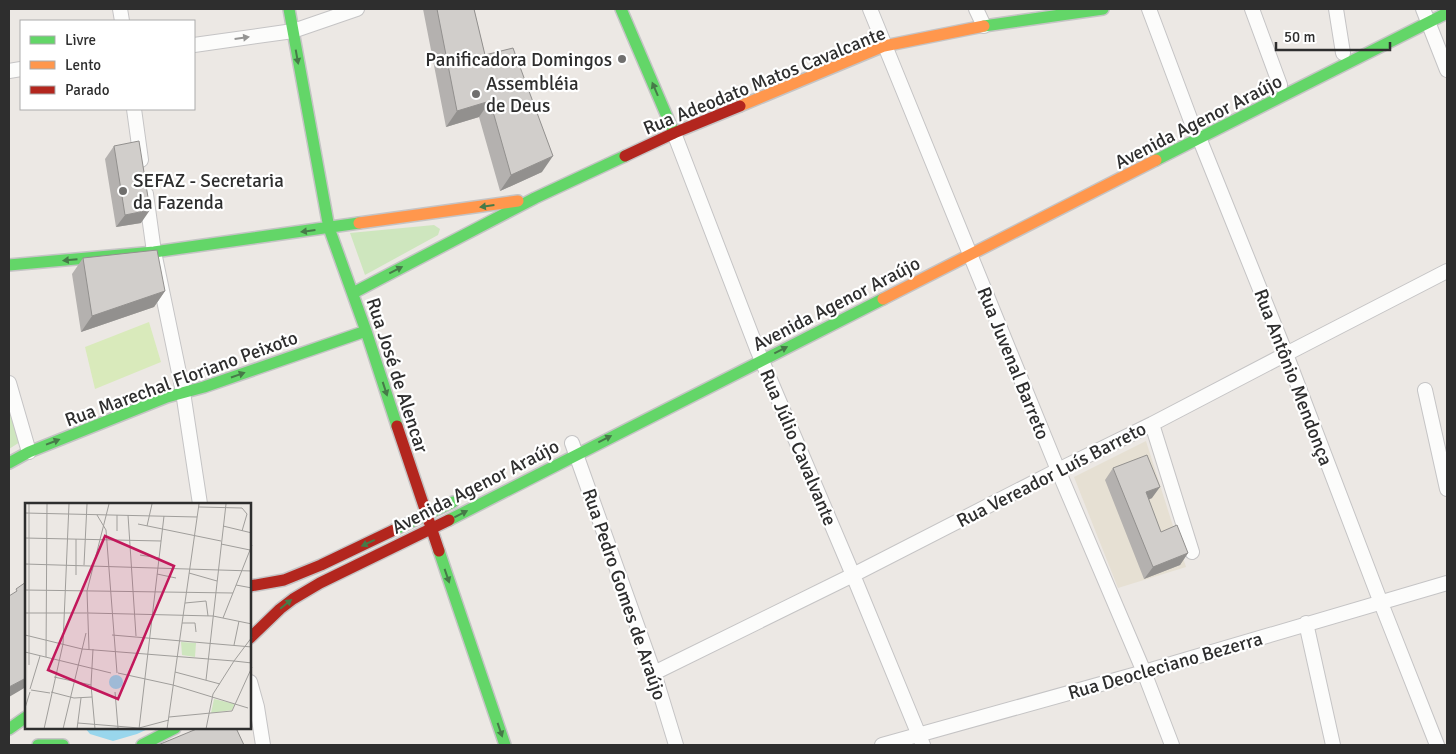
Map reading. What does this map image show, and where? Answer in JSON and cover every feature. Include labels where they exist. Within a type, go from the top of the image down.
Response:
[{"type":"main road","name":"Rua José de Alencar","points":[[289,9],[329,228],[366,331],[426,516],[505,745]]},
{"type":"main road","name":"Rua Júlio Cavalvante","points":[[622,9],[674,134]]},
{"type":"main road","name":"Rua Adeodato Matos Cavalcante","points":[[353,293],[535,198],[674,134],[884,46],[984,26],[1104,9]]},
{"type":"main road","name":"Avenida Agenor Araújo","points":[[251,637],[293,599],[431,529],[573,446],[758,351],[968,250],[1197,134],[1424,13],[1447,13]]},
{"type":"main road","name":"Avenida Agenor Araújo","points":[[1197,134],[1280,85],[1347,51]]},
{"type":"main road","name":"Rua Adeodato Matos Cavalcante","points":[[9,265],[154,252],[535,198]]},
{"type":"main road","name":"Avenida Agenor Araújo","points":[[870,293],[968,250]]},
{"type":"main road","name":"Rua Marechal Floriano Peixoto","points":[[9,463],[29,452],[183,392],[204,387],[366,331]]},
{"type":"main road","name":"Avenida Agenor Araújo","points":[[251,586],[284,580],[460,499]]},
{"type":"main road","points":[[9,729],[25,718]]},
{"type":"main road","points":[[142,745],[173,729]]},
{"type":"main road","points":[[67,734],[76,745]]},
{"type":"main road","points":[[38,745],[63,745]]},
{"type":"street","points":[[195,45],[293,31],[357,9]]},
{"type":"street","name":"Rua Juvenal Barreto","points":[[870,9],[1058,470],[1144,672],[1172,745]]},
{"type":"street","points":[[976,9],[984,26]]},
{"type":"street","name":"Rua Antônio Mendonça","points":[[1149,9],[1197,134],[1286,354],[1437,745]]},
{"type":"street","points":[[1252,9],[1280,85]]},
{"type":"street","points":[[1336,9],[1347,51]]},
{"type":"street","points":[[1424,13],[1447,70]]},
{"type":"street","points":[[134,110],[154,252],[183,392],[200,503]]},
{"type":"street","name":"Rua Júlio Cavalvante","points":[[674,134],[758,351],[921,740]]},
{"type":"street","name":"Rua Vereador Luís Barreto","points":[[654,673],[1152,424],[1447,271]]},
{"type":"street","points":[[9,383],[29,452]]},
{"type":"street","points":[[1425,390],[1447,489]]},
{"type":"street","points":[[1152,424],[1192,552]]},
{"type":"street","name":"Rua Pedro Gomes de Araújo","points":[[573,446],[654,673],[676,745]]},
{"type":"street","name":"Rua Deocleciano Bezerra","points":[[882,745],[921,740],[1306,623],[1447,583]]},
{"type":"street","points":[[1306,623],[1333,745]]},
{"type":"street","points":[[251,689],[263,745]]},
{"type":"shaded area","points":[[1146,441],[1186,567],[1118,588],[1074,477]]},
{"type":"green space","points":[[434,225],[440,229],[438,235],[365,275],[350,233]]},
{"type":"green space","points":[[149,322],[161,362],[95,389],[85,347]]},
{"type":"green space","points":[[9,404],[20,442],[9,449]]},
{"type":"water","points":[[86,729],[148,729],[113,741],[90,734]]},
{"type":"building","name":"Assembléia de Deus","points":[[437,9],[474,9],[485,55],[513,48],[553,156],[511,175],[490,101],[457,111]]},
{"type":"building","points":[[139,141],[150,210],[125,215],[114,146]]},
{"type":"building","points":[[157,250],[165,291],[92,316],[83,258]]},
{"type":"building","points":[[1147,455],[1160,487],[1146,492],[1161,532],[1177,525],[1188,553],[1153,567],[1113,468]]},
{"type":"building","points":[[25,583],[25,679],[9,687],[9,596],[17,591],[16,589]]},
{"type":"building","points":[[197,729],[236,729],[244,745],[158,745]]},
{"type":"traffic: fast","points":[[289,9],[329,228],[366,331],[397,426]]},
{"type":"traffic: fast","points":[[621,9],[674,133]]},
{"type":"traffic: fast","points":[[984,26],[1103,9]]},
{"type":"traffic: fast","points":[[1156,160],[1447,13]]},
{"type":"traffic: fast","points":[[353,293],[535,198],[625,156]]},
{"type":"traffic: fast","points":[[9,265],[154,252],[359,223]]},
{"type":"traffic: fast","points":[[449,520],[883,299]]},
{"type":"traffic: fast","points":[[9,463],[29,452],[167,397],[204,387],[366,331]]},
{"type":"traffic: fast","points":[[394,530],[453,502]]},
{"type":"traffic: fast","points":[[439,551],[505,745]]},
{"type":"traffic: fast","points":[[9,729],[25,718]]},
{"type":"traffic: fast","points":[[142,745],[173,729]]},
{"type":"traffic: fast","points":[[38,745],[63,745]]},
{"type":"traffic: slow","points":[[740,106],[884,46],[984,26]]},
{"type":"traffic: slow","points":[[883,299],[1156,160]]},
{"type":"traffic: slow","points":[[359,223],[518,201]]},
{"type":"traffic: jam","points":[[625,156],[674,133],[740,106]]},
{"type":"traffic: jam","points":[[397,426],[439,551]]},
{"type":"traffic: jam","points":[[251,637],[280,609],[320,583],[449,520]]},
{"type":"traffic: jam","points":[[251,586],[284,580],[321,565],[394,530]]},
{"type":"place","name":"Panificadora Domingos","points":[[622,59]]},
{"type":"place","name":"Assembléia de Deus","points":[[476,94]]},
{"type":"place","name":"SEFAZ - Secretaria da Fazenda","points":[[123,191]]}]
